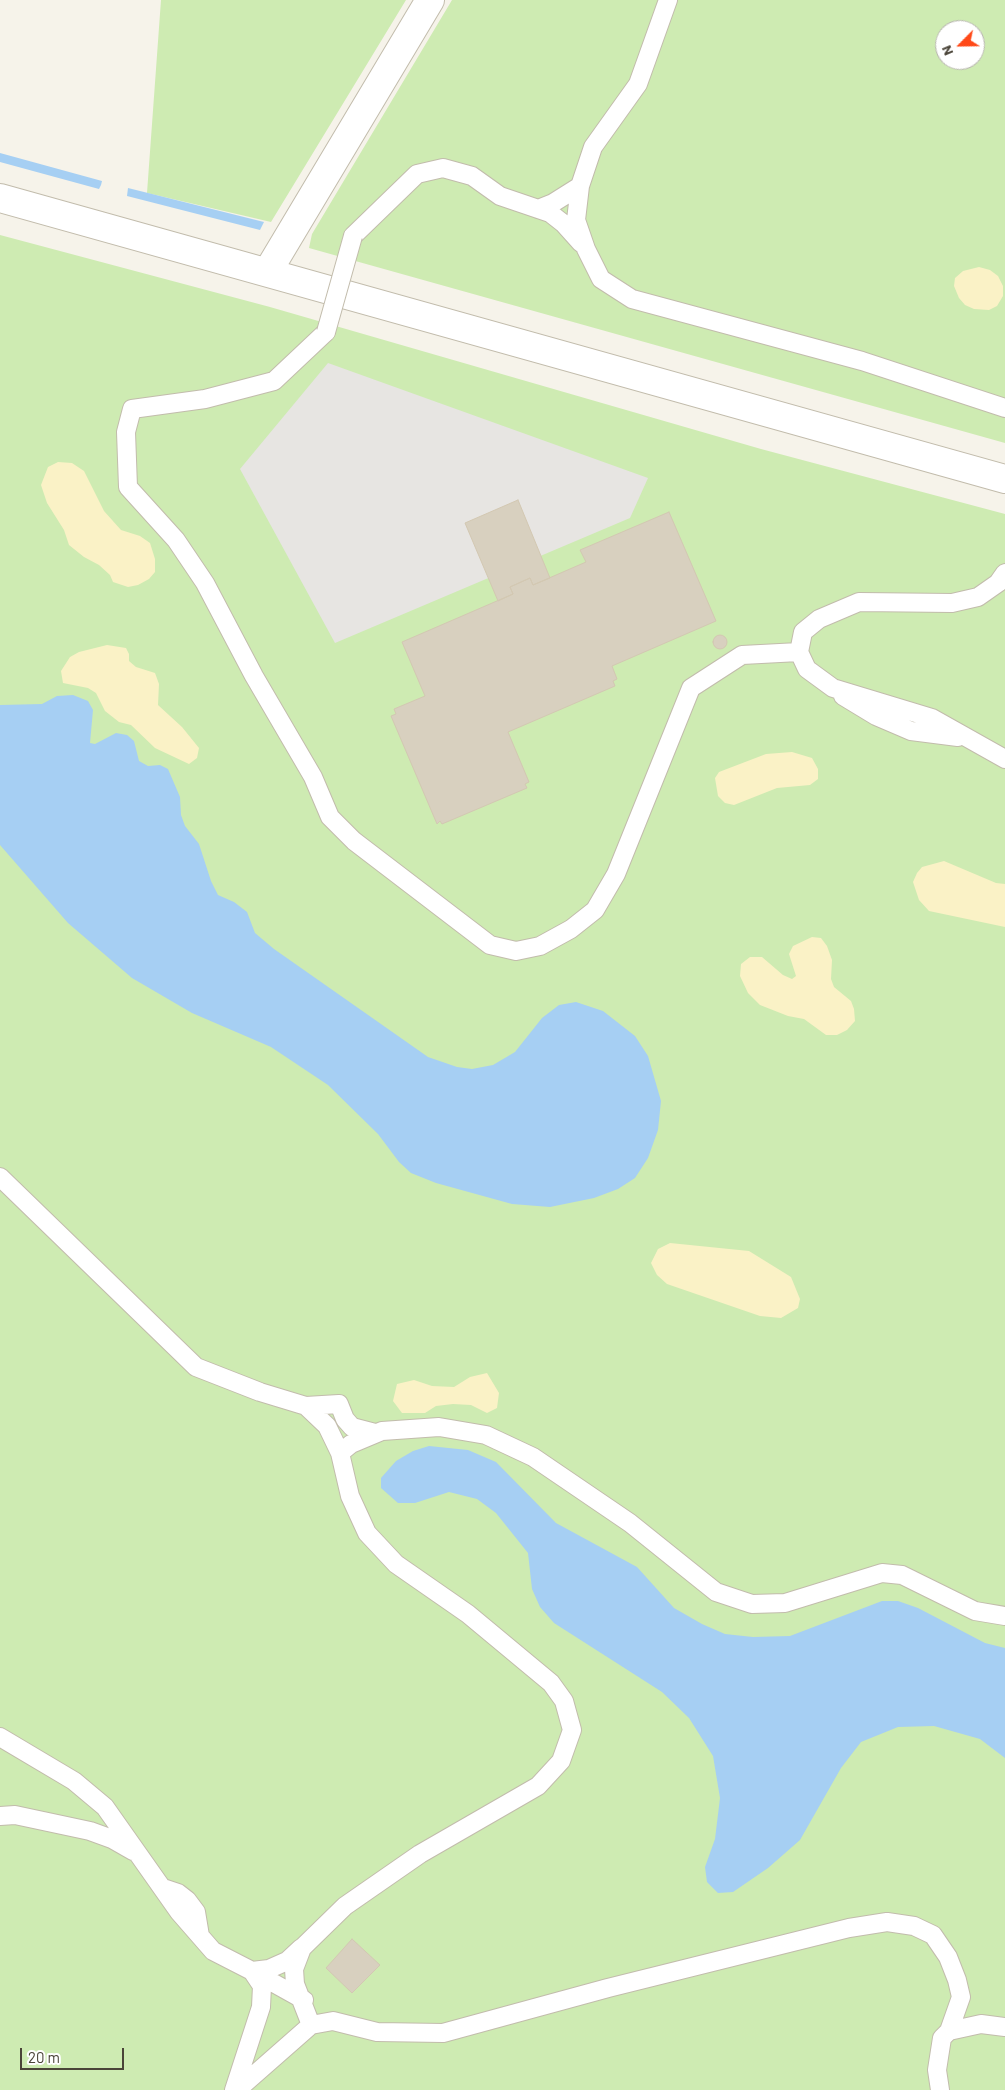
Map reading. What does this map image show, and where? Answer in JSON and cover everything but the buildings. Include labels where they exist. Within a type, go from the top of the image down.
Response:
[{"type":"street","points":[[268,271],[430,0]]},
{"type":"street","points":[[0,198],[268,271],[1005,479]]},
{"type":"lane","points":[[668,0],[638,84],[593,147],[580,186],[576,220],[586,249],[601,279],[632,299],[862,361],[1005,408]]},
{"type":"lane","points":[[586,249],[564,224],[550,213],[500,196],[472,176],[443,168],[417,174],[353,236],[326,332],[274,381],[205,399],[132,409],[126,432],[128,486],[176,540],[205,583],[254,676],[313,777],[330,817],[354,841],[490,945],[516,952],[540,946],[571,929],[595,910],[616,874],[691,688],[742,655],[799,652]]},
{"type":"lane","points":[[538,209],[553,203],[580,186]]},
{"type":"lane","points":[[1005,573],[998,584],[978,597],[952,603],[859,602],[819,619],[803,632],[799,652],[807,669],[833,688],[932,718],[1005,759]]},
{"type":"lane","points":[[0,1177],[196,1367],[260,1392],[306,1406],[339,1404],[345,1419],[352,1427],[375,1433]]},
{"type":"lane","points":[[252,1971],[269,1970],[287,1961],[345,1906],[420,1854],[538,1786],[561,1761],[572,1730],[564,1701],[551,1684],[468,1614],[396,1564],[367,1533],[350,1496],[340,1453],[327,1426],[306,1406]]},
{"type":"lane","points":[[340,1453],[351,1444],[375,1433],[439,1427],[486,1435],[533,1457],[557,1473],[630,1523],[716,1592],[752,1604],[785,1603],[882,1574],[902,1575],[975,1611],[1005,1616]]},
{"type":"lane","points":[[0,1737],[74,1781],[105,1807],[179,1912],[214,1951],[299,1995],[333,2022]]},
{"type":"lane","points":[[90,1830],[100,1828],[104,1821],[105,1807]]},
{"type":"lane","points":[[0,1816],[15,1815],[90,1830],[112,1839],[139,1855]]},
{"type":"lane","points":[[235,2090],[311,2025],[333,2022],[377,2032],[442,2033],[608,1988],[839,1930],[893,1923],[914,1926],[933,1935],[948,1957],[961,1997],[981,2024]]},
{"type":"lane","points":[[235,2090],[261,2007],[274,1982],[302,1948]]},
{"type":"lane","points":[[302,1948],[294,1969],[299,1995],[311,2025]]},
{"type":"lane","points":[[252,1971],[262,1986],[261,2007]]},
{"type":"lane","points":[[261,2007],[278,1995],[299,1995]]},
{"type":"lane","points":[[940,2090],[937,2070],[942,2038],[949,2031],[961,1997]]},
{"type":"lane","points":[[949,2031],[981,2024],[1005,2028]]},
{"type":"green space","points":[[161,0],[406,0],[271,222],[147,193]]},
{"type":"green space","points":[[452,0],[1005,0],[1005,443],[309,248],[312,234]]},
{"type":"green space","points":[[0,235],[270,307],[761,449],[1005,514],[1005,2090],[0,2090]]},
{"type":"sand","points":[[979,267],[990,270],[998,276],[1003,286],[1003,296],[997,306],[989,310],[974,309],[965,305],[959,298],[954,286],[955,278],[963,271]]},
{"type":"sand","points":[[58,462],[72,463],[84,471],[104,511],[121,530],[140,536],[150,543],[155,559],[155,572],[149,579],[138,585],[128,587],[113,582],[110,575],[99,565],[84,557],[69,545],[64,530],[47,503],[41,485],[48,467]]},
{"type":"sand","points":[[107,645],[126,648],[129,654],[129,661],[136,667],[155,673],[159,684],[158,705],[182,727],[199,748],[197,758],[189,764],[155,748],[131,725],[119,722],[105,711],[96,693],[88,688],[63,683],[61,671],[70,657],[79,652]]},
{"type":"sand","points":[[792,752],[812,758],[818,769],[818,779],[810,785],[777,788],[734,805],[725,803],[718,796],[715,778],[719,772],[766,754]]},
{"type":"sand","points":[[944,861],[996,883],[1005,884],[1005,927],[929,911],[919,900],[913,882],[922,867]]},
{"type":"sand","points":[[812,937],[821,938],[827,946],[832,960],[831,979],[834,987],[851,1001],[854,1009],[855,1021],[847,1030],[837,1035],[826,1035],[804,1019],[788,1016],[760,1005],[748,993],[740,976],[741,964],[750,957],[762,957],[783,975],[792,979],[796,976],[789,954],[793,946]]},
{"type":"sand","points":[[670,1243],[749,1251],[791,1277],[800,1299],[798,1308],[781,1318],[760,1316],[667,1284],[657,1275],[651,1263],[658,1249]]},
{"type":"sand","points":[[487,1373],[499,1393],[497,1408],[487,1413],[471,1405],[453,1404],[436,1406],[425,1413],[402,1413],[393,1401],[397,1384],[414,1380],[432,1386],[454,1387],[470,1377]]},
{"type":"shaded area","points":[[328,363],[648,478],[630,518],[335,643],[240,469]]},
{"type":"water","points":[[0,153],[102,181],[101,185],[99,189],[0,162]]},
{"type":"water","points":[[128,188],[264,222],[260,230],[127,196]]},
{"type":"water","points":[[73,695],[88,701],[93,710],[90,743],[95,744],[116,733],[127,735],[134,741],[139,761],[148,766],[160,765],[168,769],[180,797],[181,815],[185,826],[199,844],[211,881],[218,895],[234,902],[247,912],[255,933],[274,949],[428,1057],[457,1067],[472,1069],[493,1065],[515,1052],[542,1018],[559,1005],[576,1002],[603,1011],[635,1036],[648,1056],[661,1101],[658,1130],[648,1158],[635,1178],[618,1189],[594,1198],[550,1207],[512,1204],[436,1183],[411,1173],[399,1162],[378,1134],[328,1085],[271,1047],[192,1013],[132,978],[68,923],[0,845],[0,705],[42,704],[57,696]]},
{"type":"water","points":[[429,1446],[468,1450],[496,1462],[556,1523],[637,1567],[674,1608],[702,1624],[725,1634],[753,1637],[790,1636],[882,1601],[898,1601],[918,1608],[985,1643],[1005,1648],[1005,1758],[980,1739],[934,1726],[898,1727],[861,1742],[841,1768],[800,1840],[768,1868],[733,1892],[718,1893],[707,1882],[705,1867],[715,1839],[720,1798],[713,1756],[689,1718],[662,1692],[554,1623],[540,1607],[532,1589],[528,1553],[496,1513],[477,1499],[449,1492],[415,1503],[398,1503],[381,1488],[381,1478],[396,1461],[413,1451]]}]
